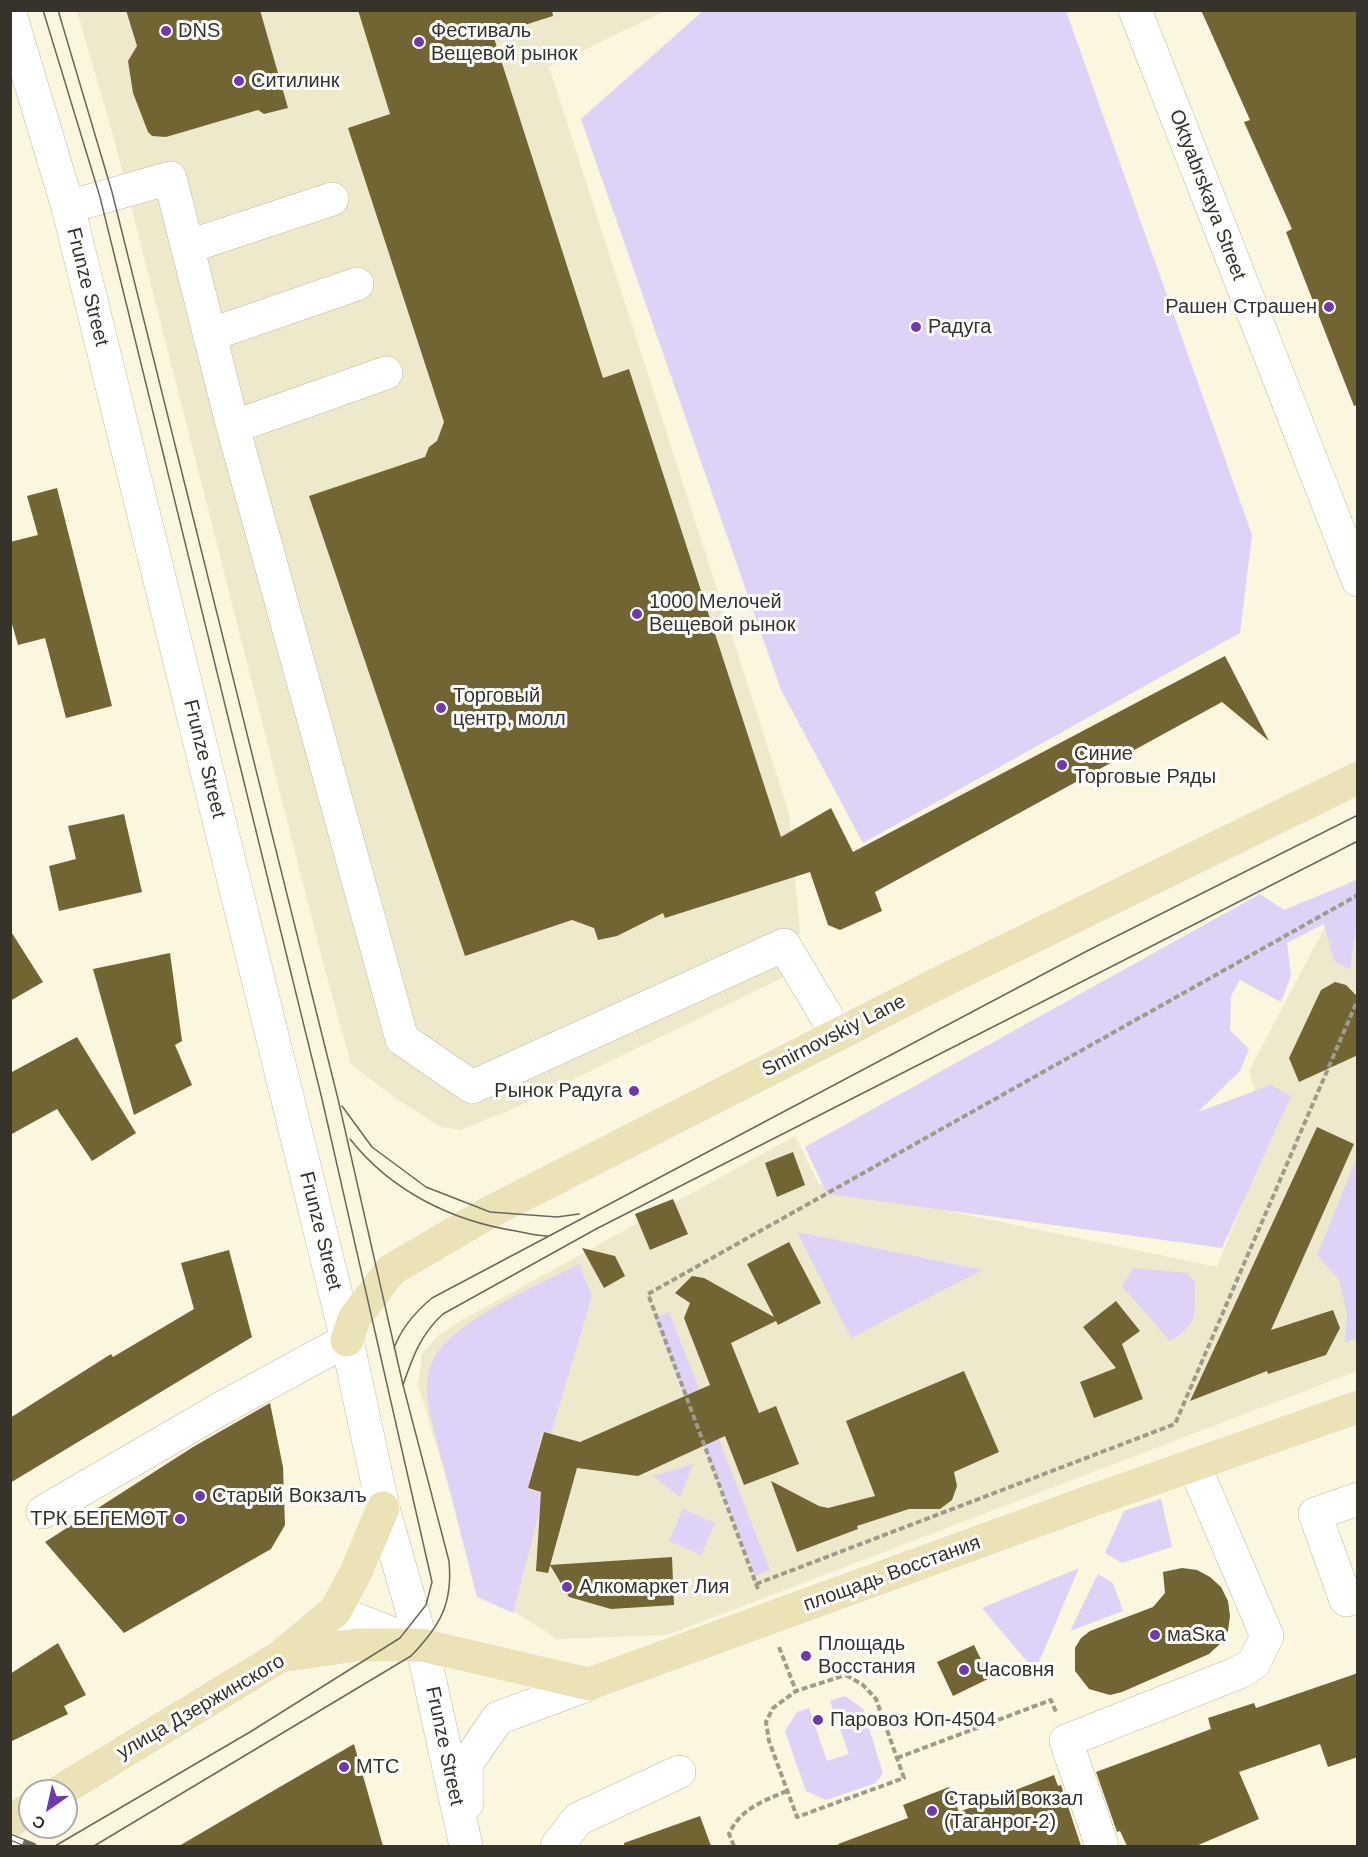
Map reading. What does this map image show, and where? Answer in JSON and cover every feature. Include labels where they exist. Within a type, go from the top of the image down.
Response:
[{"type":"main road","name":"Smirnovskiy Lane","points":[[347,1340],[354,1319],[391,1270],[490,1212],[837,1034],[1358,778]]},
{"type":"main road","name":"площадь Восстания","points":[[589,1684],[1358,1407]]},
{"type":"main road","points":[[281,1656],[334,1611],[356,1572],[383,1508]]},
{"type":"main road","name":"улица Дзержинского","points":[[78,1780],[281,1656],[357,1645],[422,1645]]},
{"type":"main road","points":[[422,1645],[589,1684]]},
{"type":"street","name":"Oktyabrskaya Street","points":[[1135,10],[1358,580]]},
{"type":"street","name":"Frunze Street","points":[[10,14],[21,83],[68,207],[347,1340],[383,1508],[422,1645],[466,1846]]},
{"type":"street","points":[[68,207],[170,178],[233,427],[402,1039],[472,1088],[784,945],[837,1034]]},
{"type":"street","points":[[187,247],[332,199]]},
{"type":"street","points":[[209,335],[357,284]]},
{"type":"street","points":[[233,427],[386,373]]},
{"type":"street","points":[[43,1512],[222,1408],[347,1340]]},
{"type":"street","points":[[1102,1846],[1066,1741],[1240,1672],[1254,1663],[1267,1636],[1194,1465]]},
{"type":"street","points":[[1358,1499],[1315,1514],[1346,1600],[1358,1596]]},
{"type":"street","points":[[334,1611],[422,1645]]},
{"type":"street","points":[[466,1846],[467,1763],[498,1718],[589,1684]]},
{"type":"street","points":[[557,1846],[578,1819],[679,1772]]},
{"type":"path","points":[[796,1691],[648,1294],[1358,895]]},
{"type":"path","points":[[756,1584],[1175,1424],[1358,999]]},
{"type":"path","points":[[846,1675],[863,1685],[876,1699],[904,1778],[797,1817],[769,1742],[766,1722],[772,1708],[796,1691],[846,1675]]},
{"type":"path","points":[[897,1758],[1051,1700],[1066,1741]]},
{"type":"path","points":[[734,1846],[729,1834],[735,1820],[758,1803],[787,1791]]},
{"type":"shaded area","name":"Радуга","points":[[704,10],[1066,11],[1252,535],[1240,633],[863,843],[781,690],[581,119]]},
{"type":"shaded area","points":[[77,11],[665,11],[549,67],[789,813],[800,932],[788,975],[506,1112],[460,1130],[441,1127],[395,1098],[351,1064],[324,966],[113,135]]},
{"type":"shaded area","points":[[1357,879],[1357,1371],[667,1635],[557,1639],[490,1596],[472,1563],[418,1385],[422,1354],[438,1336],[460,1321],[795,1136],[819,1184],[1217,1267],[1269,1137],[1249,1071],[1348,883]]},
{"type":"shaded area","points":[[1357,880],[1357,920],[1350,969],[1334,961],[1324,924],[1287,943],[1291,976],[1281,1002],[1240,980],[1231,996],[1230,1030],[1249,1049],[1240,1071],[1198,1112],[1271,1085],[1291,1096],[1222,1248],[827,1194],[805,1147],[1260,894],[1284,910]]},
{"type":"shaded area","points":[[1355,1162],[1358,1163],[1357,1338],[1345,1342],[1347,1314],[1339,1280],[1317,1255]]},
{"type":"shaded area","points":[[797,1232],[982,1270],[851,1338]]},
{"type":"shaded area","points":[[579,1264],[592,1296],[551,1433],[543,1431],[527,1489],[544,1494],[513,1613],[477,1597],[429,1410],[427,1391],[429,1372],[433,1360],[443,1345],[458,1331],[498,1305]]},
{"type":"shaded area","points":[[1134,1268],[1187,1273],[1195,1283],[1195,1311],[1191,1323],[1170,1341],[1122,1286]]},
{"type":"shaded area","points":[[669,1312],[770,1570],[755,1576],[654,1317]]},
{"type":"shaded area","points":[[693,1464],[680,1497],[653,1476]]},
{"type":"shaded area","points":[[1161,1499],[1172,1547],[1122,1563],[1105,1553],[1124,1511]]},
{"type":"shaded area","points":[[683,1509],[715,1523],[701,1555],[669,1541]]},
{"type":"shaded area","points":[[1079,1568],[1035,1671],[982,1608]]},
{"type":"shaded area","points":[[1098,1574],[1113,1583],[1123,1611],[1070,1631]]},
{"type":"shaded area","points":[[845,1696],[863,1709],[883,1773],[876,1783],[826,1800],[806,1791],[785,1731],[797,1712],[809,1708],[827,1761],[849,1754],[830,1701]]},
{"type":"building","points":[[126,10],[260,10],[288,108],[264,114],[258,110],[166,137],[152,136],[148,132],[133,93],[128,61],[137,46]]},
{"type":"building","points":[[358,10],[552,10],[553,16],[493,35],[603,378],[629,369],[781,837],[831,808],[853,852],[1225,656],[1269,741],[1222,702],[875,892],[882,911],[840,930],[828,925],[810,872],[665,918],[663,913],[617,936],[598,940],[594,928],[572,920],[465,956],[309,496],[425,457],[429,447],[437,441],[444,422],[348,128],[390,114]]},
{"type":"building","points":[[1201,10],[1358,10],[1358,405],[1354,406],[1286,232],[1292,229],[1244,122],[1250,120]]},
{"type":"building","points":[[57,488],[112,706],[66,718],[45,638],[18,645],[10,617],[10,542],[38,535],[27,496]]},
{"type":"building","points":[[124,814],[142,892],[59,911],[49,866],[76,859],[68,826]]},
{"type":"building","points":[[10,930],[43,982],[10,1001]]},
{"type":"building","points":[[170,953],[182,1041],[175,1045],[192,1085],[134,1115],[93,969]]},
{"type":"building","points":[[1335,982],[1346,985],[1358,997],[1358,1055],[1299,1082],[1289,1058],[1321,990]]},
{"type":"building","points":[[77,1037],[136,1133],[92,1161],[57,1109],[10,1135],[10,1073]]},
{"type":"building","points":[[1317,1127],[1354,1144],[1271,1330],[1333,1310],[1340,1328],[1326,1355],[1268,1374],[1267,1371],[1190,1401]]},
{"type":"building","points":[[793,1152],[805,1185],[777,1197],[765,1163]]},
{"type":"building","points":[[673,1199],[688,1234],[650,1250],[635,1214]]},
{"type":"building","points":[[789,1242],[821,1303],[778,1325],[776,1321],[731,1343],[759,1413],[776,1406],[799,1464],[744,1485],[725,1436],[638,1476],[577,1468],[548,1573],[536,1571],[541,1492],[528,1488],[544,1432],[580,1442],[710,1385],[684,1318],[690,1303],[675,1293],[692,1276],[704,1278],[774,1317],[747,1264]]},
{"type":"building","points":[[582,1248],[615,1256],[625,1276],[604,1288]]},
{"type":"building","points":[[229,1250],[252,1337],[10,1483],[10,1418],[111,1354],[113,1357],[194,1309],[181,1263]]},
{"type":"building","points":[[1116,1301],[1140,1331],[1122,1344],[1143,1399],[1094,1418],[1080,1382],[1116,1368],[1083,1327]]},
{"type":"building","points":[[964,1371],[999,1452],[954,1472],[957,1486],[952,1500],[940,1509],[909,1509],[857,1526],[858,1529],[797,1552],[771,1481],[819,1506],[828,1508],[875,1496],[846,1421]]},
{"type":"building","name":"Старый Вокзалъ","points":[[270,1403],[283,1467],[285,1525],[271,1549],[124,1633],[45,1542],[193,1447]]},
{"type":"building","points":[[672,1557],[674,1605],[611,1609],[569,1597],[550,1565]]},
{"type":"building","name":"маSка","points":[[1182,1568],[1197,1570],[1210,1577],[1221,1587],[1228,1601],[1230,1616],[1228,1631],[1220,1644],[1209,1654],[1122,1692],[1110,1695],[1089,1689],[1075,1671],[1075,1648],[1081,1638],[1090,1631],[1153,1607],[1165,1593],[1163,1572]]},
{"type":"building","points":[[58,1643],[86,1695],[64,1706],[68,1714],[10,1742],[10,1674]]},
{"type":"building","name":"Часовня","points":[[974,1645],[990,1678],[953,1696],[937,1662]]},
{"type":"building","points":[[1358,1673],[1358,1757],[1328,1767],[1320,1744],[1239,1772],[1259,1819],[1196,1846],[1127,1846],[1120,1831],[1117,1832],[1096,1772],[1211,1729],[1208,1718],[1254,1703],[1256,1708]]},
{"type":"building","points":[[354,1744],[383,1846],[179,1846],[290,1781]]},
{"type":"building","points":[[1054,1775],[1058,1786],[1061,1785],[1081,1846],[839,1846],[838,1844],[908,1818],[903,1805],[949,1787],[959,1812]]},
{"type":"building","points":[[700,1816],[711,1846],[624,1846],[624,1843]]},
{"type":"tram line","points":[[43,10],[100,197],[322,1099],[432,1582],[426,1605],[400,1638],[250,1732],[55,1846]]},
{"type":"tram line","points":[[58,10],[112,192],[338,1099],[403,1385],[449,1561],[450,1576],[446,1602],[437,1624],[411,1656],[94,1846]]},
{"type":"tram line","points":[[394,1348],[410,1320],[432,1298],[1087,951],[1358,815]]},
{"type":"tram line","points":[[403,1385],[418,1346],[443,1314],[596,1229],[1358,841]]},
{"type":"tram line","points":[[342,1106],[372,1147],[426,1187],[490,1212],[557,1217],[579,1214]]},
{"type":"tram line","points":[[350,1139],[384,1174],[424,1201],[469,1220],[548,1236]]},
{"type":"railway","points":[[10,1837],[33,1846]]},
{"type":"place","name":"DNS","points":[[166,31]]},
{"type":"place","name":"Фестиваль Вещевой рынок","points":[[419,42]]},
{"type":"place","name":"Ситилинк","points":[[239,81]]},
{"type":"place","name":"Рашен Страшен","points":[[1329,307]]},
{"type":"place","name":"Радуга","points":[[916,327]]},
{"type":"place","name":"1000 Мелочей Вещевой рынок","points":[[637,614]]},
{"type":"place","name":"Торговый центр, молл","points":[[441,708]]},
{"type":"place","name":"Синие Торговые Ряды","points":[[1062,765]]},
{"type":"place","name":"Рынок Радуга","points":[[634,1091]]},
{"type":"place","name":"Старый Вокзалъ","points":[[200,1496]]},
{"type":"place","name":"ТРК БЕГЕМОТ","points":[[180,1519]]},
{"type":"place","name":"Алкомаркет Лия","points":[[567,1587]]},
{"type":"place","name":"маSка","points":[[1155,1635]]},
{"type":"place","name":"Площадь Восстания","points":[[806,1656]]},
{"type":"place","name":"Часовня","points":[[964,1670]]},
{"type":"place","name":"Паровоз Юп-4504","points":[[818,1720]]},
{"type":"place","name":"МТС","points":[[344,1767]]},
{"type":"place","name":"Старый вокзал (Таганрог-2)","points":[[932,1811]]}]
